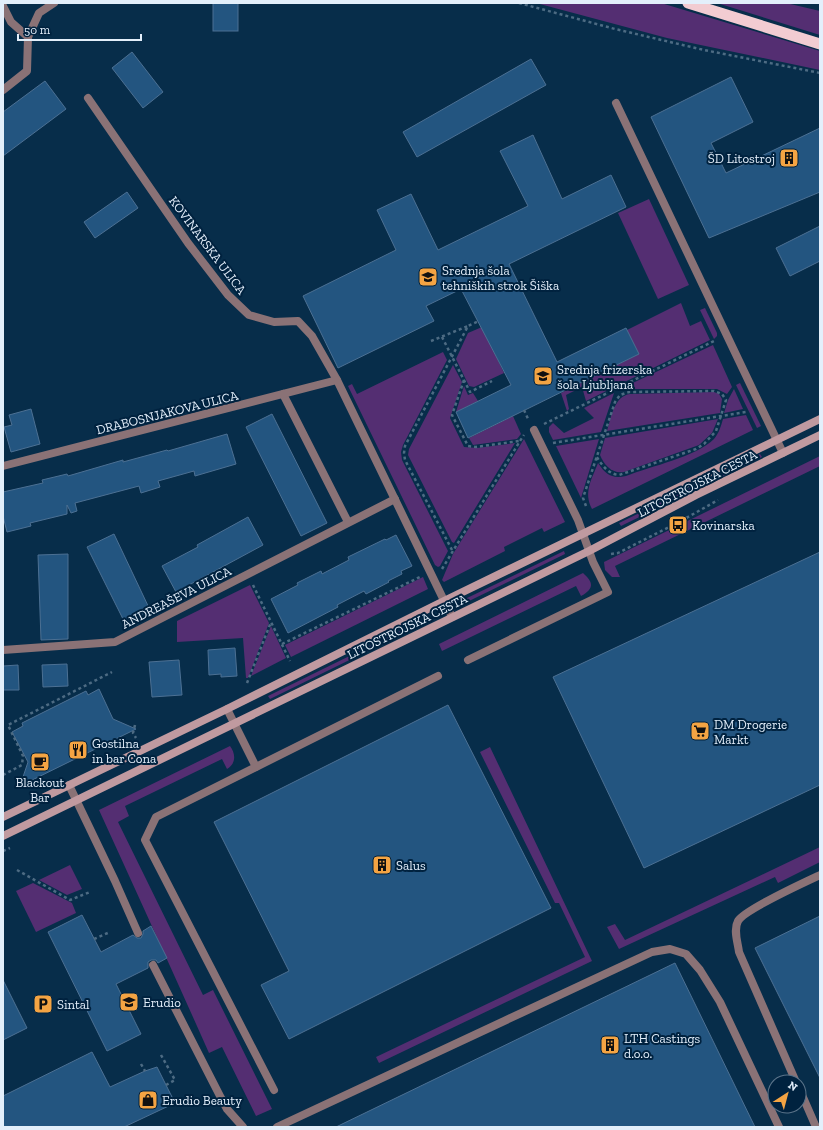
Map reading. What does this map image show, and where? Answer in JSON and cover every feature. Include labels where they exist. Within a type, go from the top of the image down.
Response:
[{"type":"highway","points":[[688,3],[820,44]]},
{"type":"main road","name":"LITOSTROJSKA CESTA","points":[[3,817],[820,419]]},
{"type":"main road","name":"LITOSTROJSKA CESTA","points":[[3,836],[589,551],[696,495],[820,435]]},
{"type":"street","points":[[3,90],[27,71],[28,37],[39,13],[54,3]]},
{"type":"street","points":[[3,6],[11,22],[28,37]]},
{"type":"street","name":"KOVINARSKA ULICA","points":[[88,98],[188,243],[228,295],[249,315],[274,322],[298,321],[312,336],[337,380],[452,618]]},
{"type":"street","points":[[616,103],[783,453]]},
{"type":"street","name":"DRABOSNJAKOVA ULICA","points":[[3,466],[337,380]]},
{"type":"street","points":[[284,394],[348,522],[394,499]]},
{"type":"street","points":[[468,660],[608,592],[589,551],[578,520],[534,430]]},
{"type":"street","name":"ANDREAŠEVA ULICA","points":[[3,650],[115,642],[348,522]]},
{"type":"street","points":[[274,1090],[145,840],[156,817],[438,676]]},
{"type":"street","points":[[227,709],[256,766]]},
{"type":"street","points":[[69,785],[138,933]]},
{"type":"street","points":[[792,1074],[739,952],[736,933],[738,921],[747,914],[770,900],[820,875]]},
{"type":"street","points":[[277,1127],[652,952],[670,949],[686,954],[700,970],[720,1002],[779,1127]]},
{"type":"street","points":[[153,965],[220,1096],[228,1109],[243,1127]]},
{"type":"street","points":[[807,1106],[816,1127]]},
{"type":"path","points":[[519,3],[615,29],[704,50],[820,73]]},
{"type":"path","points":[[431,341],[478,321]]},
{"type":"path","points":[[452,550],[405,460],[404,452],[405,446],[468,326]]},
{"type":"path","points":[[435,581],[452,550],[522,436],[726,336]]},
{"type":"path","points":[[442,337],[470,392],[492,381]]},
{"type":"path","points":[[464,380],[452,415],[468,446],[476,447],[520,441]]},
{"type":"path","points":[[617,389],[620,395]]},
{"type":"path","points":[[588,509],[583,498],[596,456],[614,402],[620,395],[629,392],[717,391],[722,394],[726,400],[716,431],[704,444],[696,449],[625,474],[617,475],[610,473],[596,456]]},
{"type":"path","points":[[541,445],[746,412]]},
{"type":"path","points":[[282,644],[430,572]]},
{"type":"path","points":[[248,574],[290,661]]},
{"type":"path","points":[[247,683],[271,622]]},
{"type":"path","points":[[3,775],[22,765],[23,756],[8,724],[112,672]]},
{"type":"path","points":[[135,725],[133,733],[136,738]]},
{"type":"path","points":[[17,870],[70,900],[90,892]]},
{"type":"path","points":[[94,939],[110,932]]},
{"type":"path","points":[[161,1054],[175,1080],[166,1085]]},
{"type":"path","points":[[141,1064],[145,1071]]},
{"type":"shaded area","points":[[536,3],[661,3],[820,51],[820,70],[667,38]]},
{"type":"shaded area","points":[[717,3],[786,3],[820,11],[820,35]]},
{"type":"shaded area","points":[[649,199],[689,285],[658,299],[618,213]]},
{"type":"shaded area","points":[[681,303],[690,326],[701,321],[710,340],[586,401],[582,387],[566,395],[569,409],[567,411],[561,393],[639,354],[627,330]]},
{"type":"shaded area","points":[[705,308],[717,333],[717,336],[714,339],[700,310]]},
{"type":"shaded area","points":[[482,327],[504,373],[474,387],[469,386],[456,359],[468,333]]},
{"type":"shaded area","points":[[713,345],[732,387],[727,394],[717,389],[620,389]]},
{"type":"shaded area","points":[[443,352],[447,360],[403,445],[401,452],[402,460],[448,551],[438,567],[435,565],[348,386],[352,384],[357,394]]},
{"type":"shaded area","points":[[453,365],[462,382],[450,418],[464,447],[477,448],[515,443],[454,543],[452,542],[408,455],[409,449]]},
{"type":"shaded area","points":[[740,383],[761,426],[757,428],[736,385]]},
{"type":"shaded area","points":[[464,386],[468,395],[473,393],[478,401],[456,412]]},
{"type":"shaded area","points":[[734,389],[743,409],[724,413],[728,400]]},
{"type":"shaded area","points":[[714,392],[719,394],[722,399],[720,413],[607,431],[617,403],[620,399],[630,394]]},
{"type":"shaded area","points":[[614,393],[601,432],[553,440],[549,432],[549,427],[553,423],[564,433],[594,418],[584,408]]},
{"type":"shaded area","points":[[746,415],[753,430],[592,509],[589,503],[588,491],[598,463],[604,471],[610,475],[617,477],[626,476],[696,451],[714,439],[719,432],[723,419]]},
{"type":"shaded area","points":[[513,416],[521,434],[517,439],[473,445],[469,438]]},
{"type":"shaded area","points":[[718,419],[712,433],[699,445],[624,472],[616,472],[609,468],[600,455],[605,438]]},
{"type":"shaded area","points":[[524,439],[565,522],[544,532],[542,528],[504,547],[505,551],[444,582],[442,580],[453,554]]},
{"type":"shaded area","points":[[599,439],[581,498],[556,446]]},
{"type":"shaded area","points":[[760,454],[762,457],[621,526],[619,523]]},
{"type":"shaded area","points":[[820,456],[820,466],[615,566],[620,577],[612,577],[605,570],[604,562]]},
{"type":"shaded area","points":[[564,551],[565,554],[467,602],[465,599]]},
{"type":"shaded area","points":[[583,573],[589,579],[591,585],[589,590],[581,596],[576,586],[442,651],[439,644]]},
{"type":"shaded area","points":[[423,577],[428,589],[291,657],[285,645]]},
{"type":"shaded area","points":[[250,585],[269,623],[248,678],[246,678],[243,638],[177,642],[177,621]]},
{"type":"shaded area","points":[[429,617],[431,620],[270,699],[268,696]]},
{"type":"shaded area","points":[[271,626],[286,658],[251,676]]},
{"type":"shaded area","points":[[230,746],[234,759],[230,767],[227,769],[222,759],[125,806],[129,816],[118,822],[203,995],[213,990],[272,1109],[256,1116],[222,1047],[209,1053],[99,810]]},
{"type":"shaded area","points":[[490,747],[592,961],[379,1063],[376,1057],[585,957],[559,903],[555,903],[480,752]]},
{"type":"shaded area","points":[[820,847],[820,862],[778,883],[775,877],[619,949],[607,927],[615,924],[625,940]]},
{"type":"shaded area","points":[[70,865],[82,889],[67,895],[39,880]]},
{"type":"shaded area","points":[[33,883],[72,903],[76,913],[36,932],[16,891]]},
{"type":"building","points":[[213,3],[238,3],[238,31],[213,31]]},
{"type":"building","points":[[132,52],[163,92],[143,108],[112,68]]},
{"type":"building","points":[[531,59],[546,85],[417,157],[403,132]]},
{"type":"building","name":"ŠD Litostroj","points":[[731,77],[753,122],[711,143],[726,173],[820,128],[820,192],[709,238],[651,117]]},
{"type":"building","points":[[45,81],[66,109],[3,156],[3,112]]},
{"type":"building","name":"Srednja šola tehniških strok Šiška","points":[[533,135],[562,199],[611,175],[626,207],[509,264],[557,362],[626,328],[639,354],[468,438],[456,412],[511,385],[461,289],[426,306],[434,321],[338,368],[303,296],[396,250],[377,210],[411,194],[438,250],[528,206],[500,151]]},
{"type":"building","points":[[127,192],[138,208],[95,238],[84,222]]},
{"type":"building","points":[[820,226],[820,261],[790,276],[776,248]]},
{"type":"building","points":[[31,409],[40,444],[11,452],[4,427],[12,425],[9,415]]},
{"type":"building","points":[[272,414],[327,523],[301,536],[246,427]]},
{"type":"building","points":[[227,434],[236,464],[195,476],[194,471],[158,481],[160,487],[141,493],[139,486],[75,503],[77,511],[71,513],[67,505],[67,514],[30,523],[31,526],[7,532],[3,516],[3,492],[43,483],[42,480],[67,474],[68,476],[123,460],[123,462],[167,450],[168,451]]},
{"type":"building","points":[[248,517],[263,545],[176,592],[162,566],[198,547],[197,545]]},
{"type":"building","points":[[114,534],[150,610],[125,623],[87,547]]},
{"type":"building","points":[[396,535],[412,566],[401,571],[402,574],[388,581],[389,582],[366,594],[364,591],[337,605],[338,607],[288,633],[271,599],[298,585],[297,583],[321,571],[322,574],[349,560],[348,557]]},
{"type":"building","name":"DM Drogerie Markt","points":[[820,552],[820,785],[644,868],[553,677]]},
{"type":"building","points":[[68,554],[68,639],[41,640],[38,555]]},
{"type":"building","points":[[235,648],[237,676],[221,677],[221,674],[209,675],[208,650]]},
{"type":"building","points":[[179,660],[182,695],[152,697],[149,662]]},
{"type":"building","points":[[67,664],[68,686],[43,687],[42,665]]},
{"type":"building","points":[[18,665],[19,690],[3,690],[3,666]]},
{"type":"building","points":[[99,689],[113,719],[136,729],[20,786],[28,762],[12,732],[23,726],[22,723],[86,691],[88,695]]},
{"type":"building","name":"Salus","points":[[448,705],[551,908],[289,1039],[261,985],[289,971],[214,822]]},
{"type":"building","name":"Erudio","points":[[82,915],[101,952],[133,935],[137,938],[141,938],[143,931],[151,926],[167,958],[158,963],[156,960],[151,960],[148,962],[148,968],[116,984],[141,1034],[107,1051],[48,932]]},
{"type":"building","points":[[820,916],[820,1078],[755,948]]},
{"type":"building","name":"LTH Castings d.o.o.","points":[[675,963],[755,1127],[336,1127]]},
{"type":"building","points":[[3,980],[27,1028],[3,1040]]},
{"type":"building","points":[[92,1052],[110,1087],[157,1067],[175,1103],[124,1127],[3,1127],[3,1096]]},
{"type":"place","name":"ŠD Litostroj","points":[[789,158]]},
{"type":"place","name":"Srednja šola tehniških strok Šiška","points":[[428,277]]},
{"type":"place","name":"Srednja frizerska šola Ljubljana","points":[[543,376]]},
{"type":"place","name":"Kovinarska","points":[[678,525]]},
{"type":"place","name":"DM Drogerie Markt","points":[[700,731]]},
{"type":"place","name":"Gostilna in bar Cona","points":[[78,750]]},
{"type":"place","name":"Blackout Bar","points":[[40,762]]},
{"type":"place","name":"Salus","points":[[382,865]]},
{"type":"place","name":"Erudio","points":[[129,1002]]},
{"type":"place","name":"Sintal","points":[[43,1004]]},
{"type":"place","name":"LTH Castings d.o.o.","points":[[610,1045]]},
{"type":"place","name":"Erudio Beauty","points":[[148,1100]]}]
